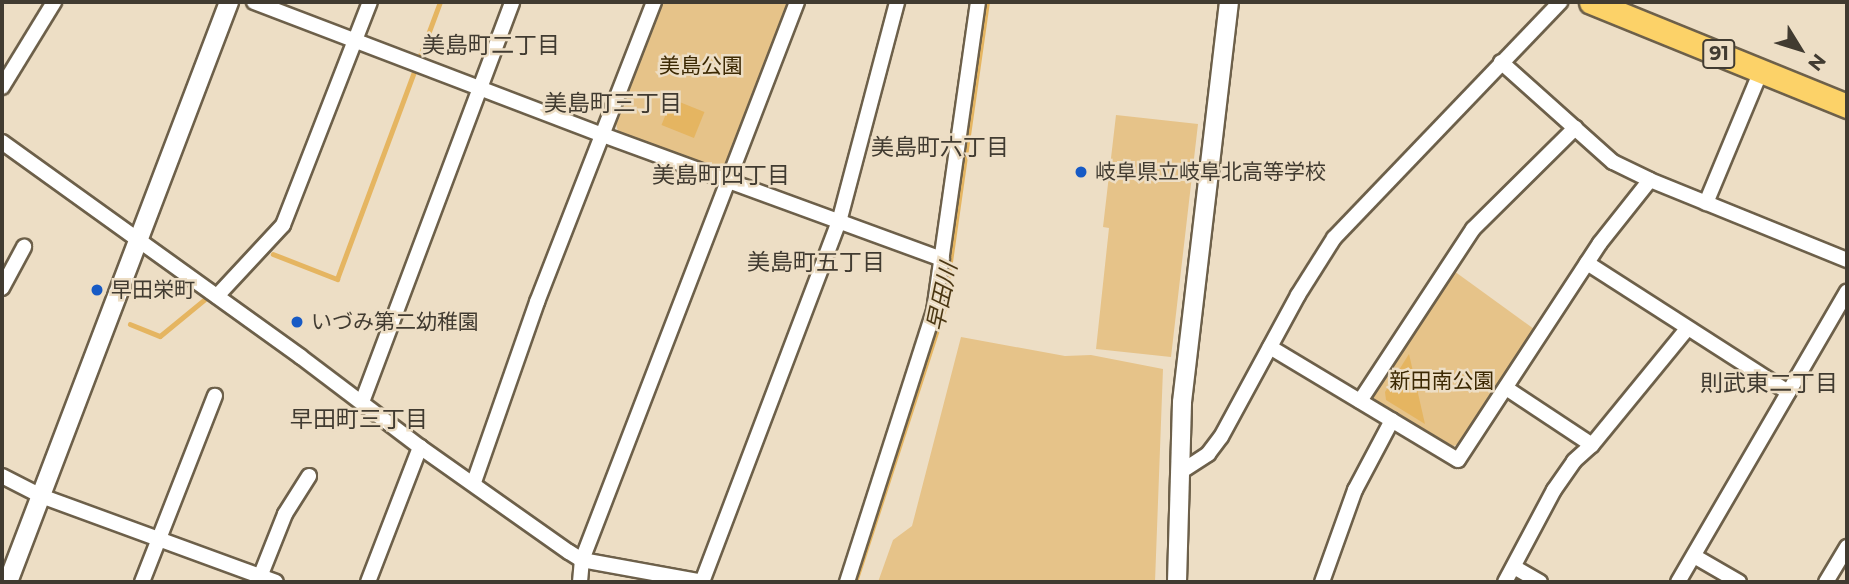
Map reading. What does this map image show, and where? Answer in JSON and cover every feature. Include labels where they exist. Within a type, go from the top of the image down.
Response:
[{"type":"main road","name":"91","points":[[1591,2],[1847,106]]},
{"type":"street","points":[[2,87],[54,2]]},
{"type":"street","points":[[8,582],[229,2]]},
{"type":"street","points":[[254,2],[603,135],[942,259]]},
{"type":"street","points":[[217,296],[283,225],[370,2]]},
{"type":"street","points":[[362,402],[512,2]]},
{"type":"street","points":[[474,482],[537,302],[654,2]]},
{"type":"street","points":[[580,582],[582,560],[797,2]]},
{"type":"street","points":[[2,142],[362,402],[419,447],[474,482],[582,560],[702,582],[839,222],[897,2]]},
{"type":"street","points":[[847,582],[934,311],[978,2]]},
{"type":"street","points":[[1177,582],[1182,402],[1229,2]]},
{"type":"street","points":[[1179,474],[1208,454],[1221,437],[1334,238],[1560,2]]},
{"type":"street","points":[[1501,62],[1613,162],[1650,180],[1847,260]]},
{"type":"street","points":[[1706,203],[1761,71]]},
{"type":"street","points":[[1360,401],[1472,229],[1575,128]]},
{"type":"street","points":[[1270,347],[1458,460],[1587,263],[1650,180]]},
{"type":"street","points":[[2,288],[24,247]]},
{"type":"street","points":[[1587,263],[1788,392]]},
{"type":"street","points":[[1678,582],[1847,292]]},
{"type":"street","points":[[1505,582],[1554,490],[1574,461],[1592,445],[1687,328]]},
{"type":"street","points":[[1506,388],[1592,445]]},
{"type":"street","points":[[142,582],[215,396]]},
{"type":"street","points":[[1322,582],[1355,490],[1392,420]]},
{"type":"street","points":[[368,582],[419,447]]},
{"type":"street","points":[[2,476],[41,496],[259,579],[276,582]]},
{"type":"street","points":[[259,579],[285,514],[309,476]]},
{"type":"street","points":[[1826,582],[1847,547]]},
{"type":"street","points":[[1693,556],[1739,582]]},
{"type":"street","points":[[1514,567],[1540,582]]},
{"type":"green space","name":"美島公園","points":[[662,2],[789,2],[723,170],[618,131],[616,124]]},
{"type":"green space","points":[[1116,115],[1198,124],[1171,357],[1096,349],[1109,228],[1103,227]]},
{"type":"green space","name":"新田南公園","points":[[1454,271],[1534,329],[1461,444],[1453,446],[1375,401],[1373,394]]},
{"type":"green space","points":[[961,337],[1065,356],[1091,355],[1163,369],[1155,582],[878,582],[893,540],[912,526]]},
{"type":"shaded area","points":[[672,99],[704,112],[694,138],[662,125]]},
{"type":"shaded area","points":[[1409,354],[1425,424],[1386,400],[1385,392]]},
{"type":"waterway","points":[[273,254],[337,279],[440,2]]},
{"type":"waterway","name":"早田川","points":[[855,582],[943,311],[987,2]]},
{"type":"waterway","points":[[130,324],[160,336],[205,299]]},
{"type":"place","name":"岐阜県立岐阜北高等学校","points":[[1081,172]]},
{"type":"place","name":"早田栄町","points":[[97,290]]},
{"type":"place","name":"いづみ第二幼稚園","points":[[297,322]]},
{"type":"district","name":"美島町二丁目","points":[[491,45]]},
{"type":"district","name":"美島町三丁目","points":[[613,103]]},
{"type":"district","name":"美島町六丁目","points":[[940,147]]},
{"type":"district","name":"美島町四丁目","points":[[721,175]]},
{"type":"district","name":"美島町五丁目","points":[[816,262]]},
{"type":"district","name":"則武東二丁目","points":[[1769,383]]},
{"type":"district","name":"早田町三丁目","points":[[359,419]]}]
